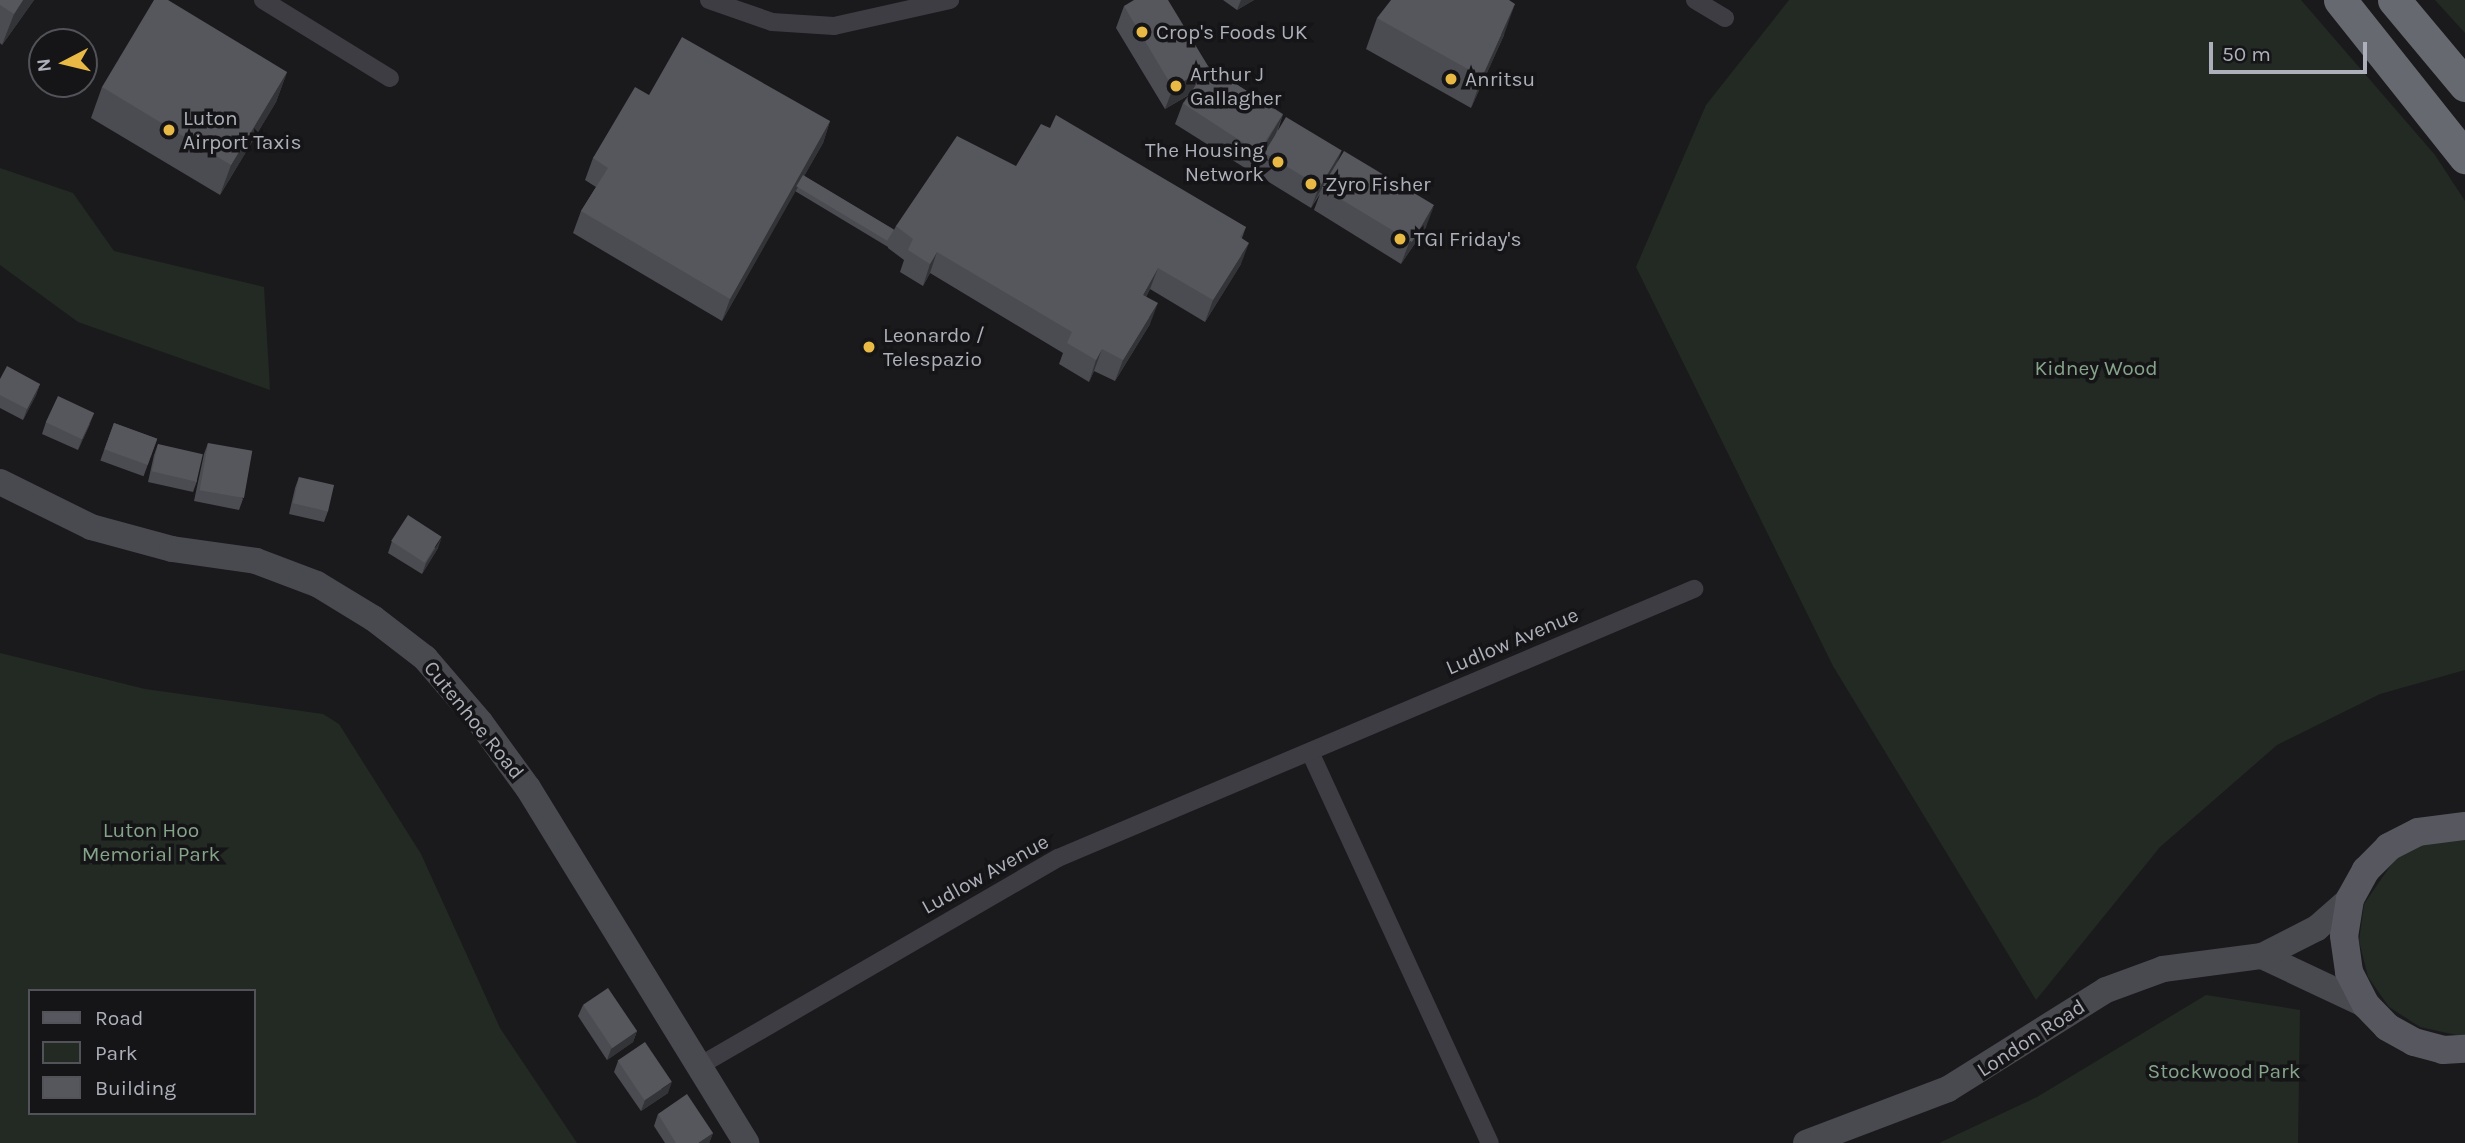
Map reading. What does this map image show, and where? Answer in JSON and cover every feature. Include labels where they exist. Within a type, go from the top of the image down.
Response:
[{"type":"highway","points":[[2340,0],[2465,157]]},
{"type":"highway","points":[[2394,0],[2465,85]]},
{"type":"main road","points":[[2465,826],[2418,832],[2389,847],[2366,870],[2350,899],[2344,936],[2349,972],[2366,1005],[2387,1027],[2414,1042],[2443,1050],[2465,1049]]},
{"type":"street","points":[[263,0],[390,79]]},
{"type":"street","points":[[709,0],[772,22],[834,26],[950,0]]},
{"type":"street","points":[[1695,0],[1725,18]]},
{"type":"street","name":"Cutenhoe Road","points":[[0,482],[91,527],[172,549],[256,561],[317,584],[373,618],[425,658],[528,788],[746,1143]]},
{"type":"street","name":"Ludlow Avenue","points":[[698,1066],[1058,858],[1693,589]]},
{"type":"street","points":[[1310,752],[1490,1143]]},
{"type":"street","name":"London Road","points":[[1806,1143],[1948,1089],[2072,1010],[2135,978],[2197,962],[2262,956],[2317,928],[2350,899]]},
{"type":"street","points":[[2262,956],[2366,1005]]},
{"type":"green space","name":"Kidney Wood","points":[[1789,0],[2301,0],[2435,155],[2465,201],[2465,670],[2380,694],[2277,745],[2160,847],[2036,1000],[1833,666],[1636,267],[1706,105]]},
{"type":"green space","points":[[2435,0],[2465,0],[2465,33]]},
{"type":"green space","points":[[0,168],[73,193],[114,251],[264,287],[270,390],[78,322],[0,265]]},
{"type":"green space","name":"Luton Hoo Memorial Park","points":[[0,653],[145,689],[323,714],[339,724],[421,854],[500,1028],[577,1143],[0,1143]]},
{"type":"green space","points":[[2465,835],[2465,1035],[2456,1035],[2420,1027],[2389,1007],[2368,977],[2359,941],[2364,904],[2395,859],[2410,848]]},
{"type":"green space","name":"Stockwood Park","points":[[2206,995],[2300,1010],[2298,1143],[1939,1143],[2037,1097]]},
{"type":"building","points":[[0,0],[23,0],[14,14],[0,5]]},
{"type":"building","points":[[154,0],[168,0],[287,72],[231,165],[102,87]]},
{"type":"building","points":[[1134,0],[1168,0],[1208,66],[1173,88],[1124,6]]},
{"type":"building","points":[[1391,0],[1509,0],[1515,4],[1482,77],[1377,18]]},
{"type":"building","points":[[682,37],[830,121],[730,299],[581,211],[608,168],[593,158],[635,87],[649,95]]},
{"type":"building","points":[[1208,66],[1283,114],[1258,152],[1183,104]]},
{"type":"building","points":[[1056,115],[1246,227],[1240,237],[1249,243],[1213,300],[1158,268],[1143,295],[1158,303],[1123,360],[1102,349],[1096,360],[1067,343],[1072,332],[937,252],[930,264],[908,250],[913,239],[896,226],[957,136],[1016,166],[1041,124],[1050,128]]},
{"type":"building","points":[[1286,117],[1342,150],[1320,186],[1264,153]]},
{"type":"building","points":[[1344,151],[1434,205],[1412,242],[1322,188]]},
{"type":"building","points":[[803,175],[894,230],[887,241],[796,186]]},
{"type":"building","points":[[7,366],[40,384],[27,409],[0,395],[0,379]]},
{"type":"building","points":[[58,396],[94,413],[82,439],[46,422]]},
{"type":"building","points":[[114,423],[157,439],[148,465],[104,449]]},
{"type":"building","points":[[208,443],[252,451],[244,498],[200,490]]},
{"type":"building","points":[[158,444],[203,454],[197,482],[152,471]]},
{"type":"building","points":[[299,477],[334,485],[328,511],[293,503]]},
{"type":"building","points":[[408,515],[442,537],[425,563],[391,541]]},
{"type":"building","points":[[608,988],[637,1031],[612,1048],[583,1005]]},
{"type":"building","points":[[645,1042],[672,1082],[644,1100],[618,1060]]},
{"type":"building","points":[[687,1094],[713,1133],[698,1143],[676,1143],[658,1114]]},
{"type":"place","name":"Crop's Foods UK","points":[[1142,32]]},
{"type":"place","name":"Anritsu","points":[[1451,79]]},
{"type":"place","name":"Arthur J Gallagher","points":[[1176,86]]},
{"type":"place","name":"Luton Airport Taxis","points":[[169,130]]},
{"type":"place","name":"The Housing Network","points":[[1278,162]]},
{"type":"place","name":"Zyro Fisher","points":[[1311,184]]},
{"type":"place","name":"TGI Friday's","points":[[1400,239]]},
{"type":"place","name":"Leonardo / Telespazio","points":[[869,347]]}]
